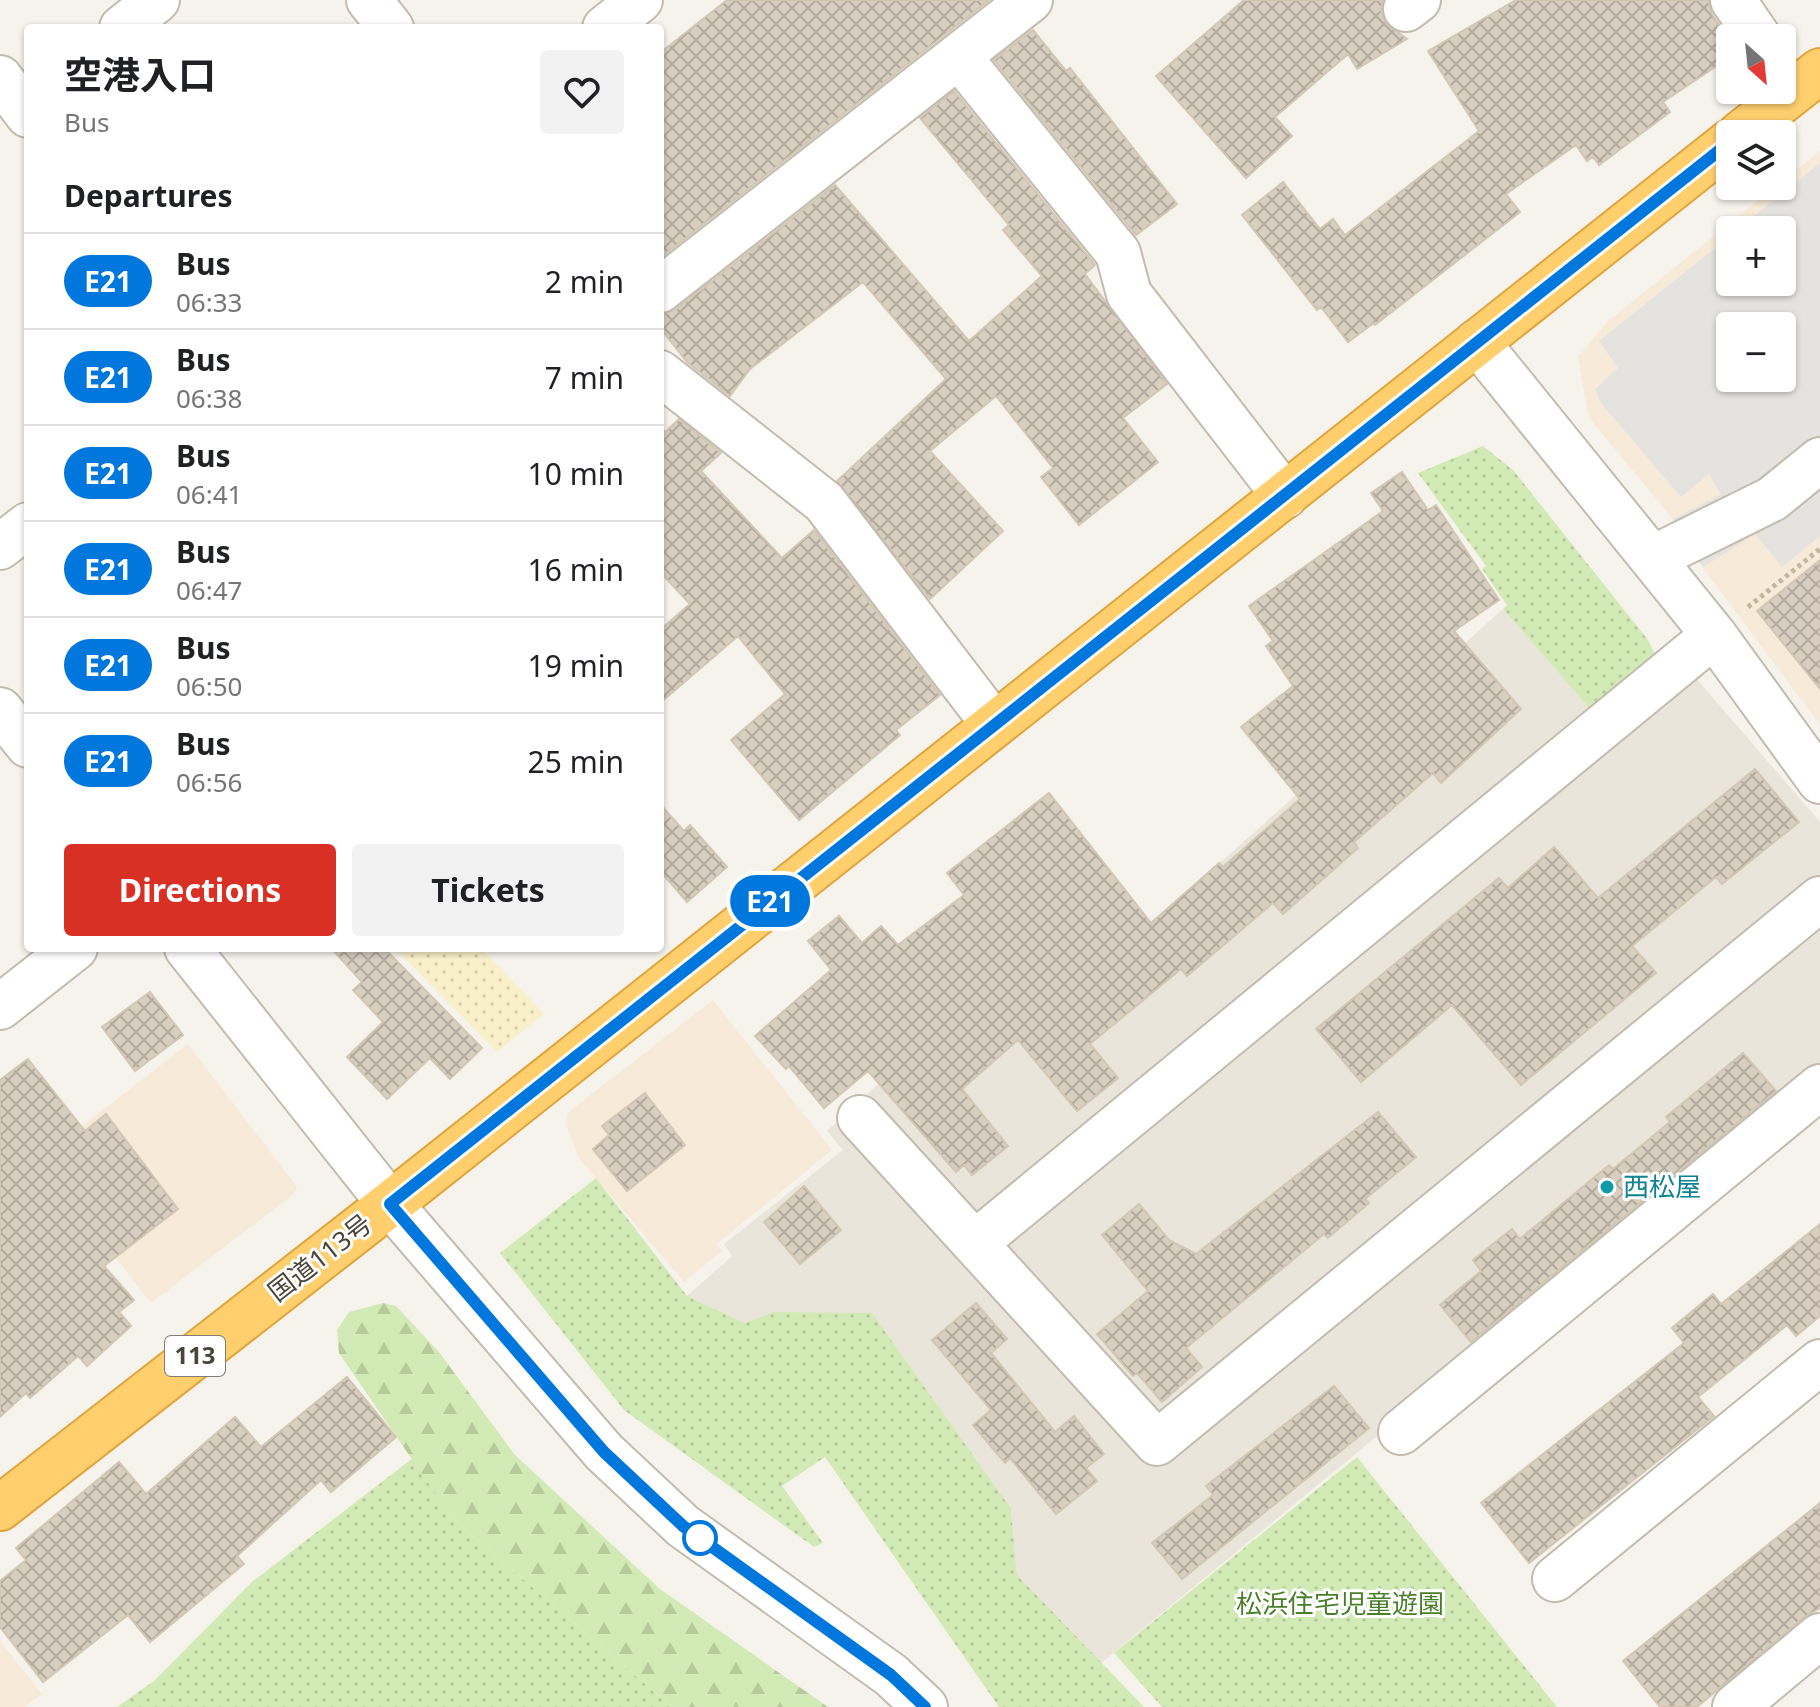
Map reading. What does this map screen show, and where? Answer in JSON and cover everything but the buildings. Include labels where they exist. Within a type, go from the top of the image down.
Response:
[{"type":"highway","points":[[1754,120],[1799,77]]},
{"type":"highway","name":"国道113号","points":[[0,1508],[390,1204],[993,723],[1285,496],[1716,153]]},
{"type":"street","points":[[127,24],[157,0]]},
{"type":"street","points":[[369,0],[388,24]]},
{"type":"street","points":[[610,24],[640,0]]},
{"type":"street","points":[[1733,0],[1749,24]]},
{"type":"street","points":[[664,287],[960,58],[1024,2]]},
{"type":"street","points":[[960,58],[1118,253],[1129,294],[1285,496]]},
{"type":"street","points":[[1477,342],[1714,635],[1820,781]]},
{"type":"street","points":[[664,376],[824,502],[993,723]]},
{"type":"street","points":[[1653,558],[1772,499],[1820,460]]},
{"type":"street","points":[[0,547],[24,528]]},
{"type":"street","points":[[975,1243],[1714,635]]},
{"type":"street","points":[[0,710],[24,740]]},
{"type":"street","points":[[860,1118],[1157,1443],[1820,899]]},
{"type":"street","points":[[0,1007],[70,952]]},
{"type":"street","points":[[190,952],[390,1204],[604,1452],[683,1526],[891,1675],[925,1707]]},
{"type":"street","points":[[1401,1432],[1820,1087]]},
{"type":"street","points":[[1555,1579],[1820,1362]]},
{"type":"street","points":[[1735,1707],[1820,1636]]},
{"type":"path","points":[[1738,597],[1748,608],[1820,549]]},
{"type":"shaded area","points":[[1820,151],[1820,725],[1691,552],[1673,519],[1589,418],[1578,357],[1607,322],[1716,234],[1716,296],[1796,296],[1796,216],[1739,216],[1759,200],[1796,200],[1796,170]]},
{"type":"shaded area","points":[[1820,163],[1820,536],[1782,567],[1755,534],[1703,567],[1673,519],[1721,494],[1709,474],[1681,497],[1601,403],[1595,389],[1618,368],[1599,341],[1716,247],[1716,296],[1796,296],[1796,216],[1754,216],[1774,200],[1796,200],[1796,182]]},
{"type":"shaded area","points":[[1503,609],[1592,711],[1676,655],[1820,822],[1820,1072],[1100,1664],[1017,1575],[1011,1509],[773,1312],[745,1323],[687,1296],[732,1256],[724,1244],[843,1150],[827,1131],[1008,965],[1054,1012]]},
{"type":"shaded area","points":[[713,1000],[832,1150],[717,1244],[722,1251],[684,1282],[579,1158],[566,1125],[567,1113]]},
{"type":"shaded area","points":[[188,1044],[297,1187],[294,1194],[151,1303],[39,1159]]},
{"type":"shaded area","points":[[0,1641],[42,1694],[25,1707],[0,1707]]},
{"type":"green space","points":[[1483,446],[1513,470],[1648,640],[1658,660],[1592,711],[1503,609],[1507,605],[1482,569],[1486,566],[1418,473]]},
{"type":"green space","points":[[596,1178],[687,1296],[745,1323],[773,1312],[872,1313],[1011,1509],[1017,1575],[1144,1707],[999,1707],[825,1457],[782,1486],[823,1543],[814,1547],[624,1410],[500,1253]]},
{"type":"green space","points":[[383,1303],[396,1306],[439,1352],[515,1455],[660,1589],[828,1707],[672,1707],[453,1519],[339,1353],[337,1330],[349,1312]]},
{"type":"green space","name":"松浜住宅児童遊園","points":[[1357,1457],[1557,1707],[1162,1707],[1114,1653]]},
{"type":"green space","points":[[413,1458],[453,1519],[672,1707],[117,1707],[154,1681],[252,1582]]},
{"type":"sand","points":[[399,952],[485,952],[544,1014],[497,1052]]},
{"type":"bus line","name":"E21","points":[[925,1707],[891,1675],[683,1526],[604,1452],[390,1204],[993,723],[1285,496],[1716,153]]},
{"type":"place","name":"西松屋","points":[[1607,1187]]}]
